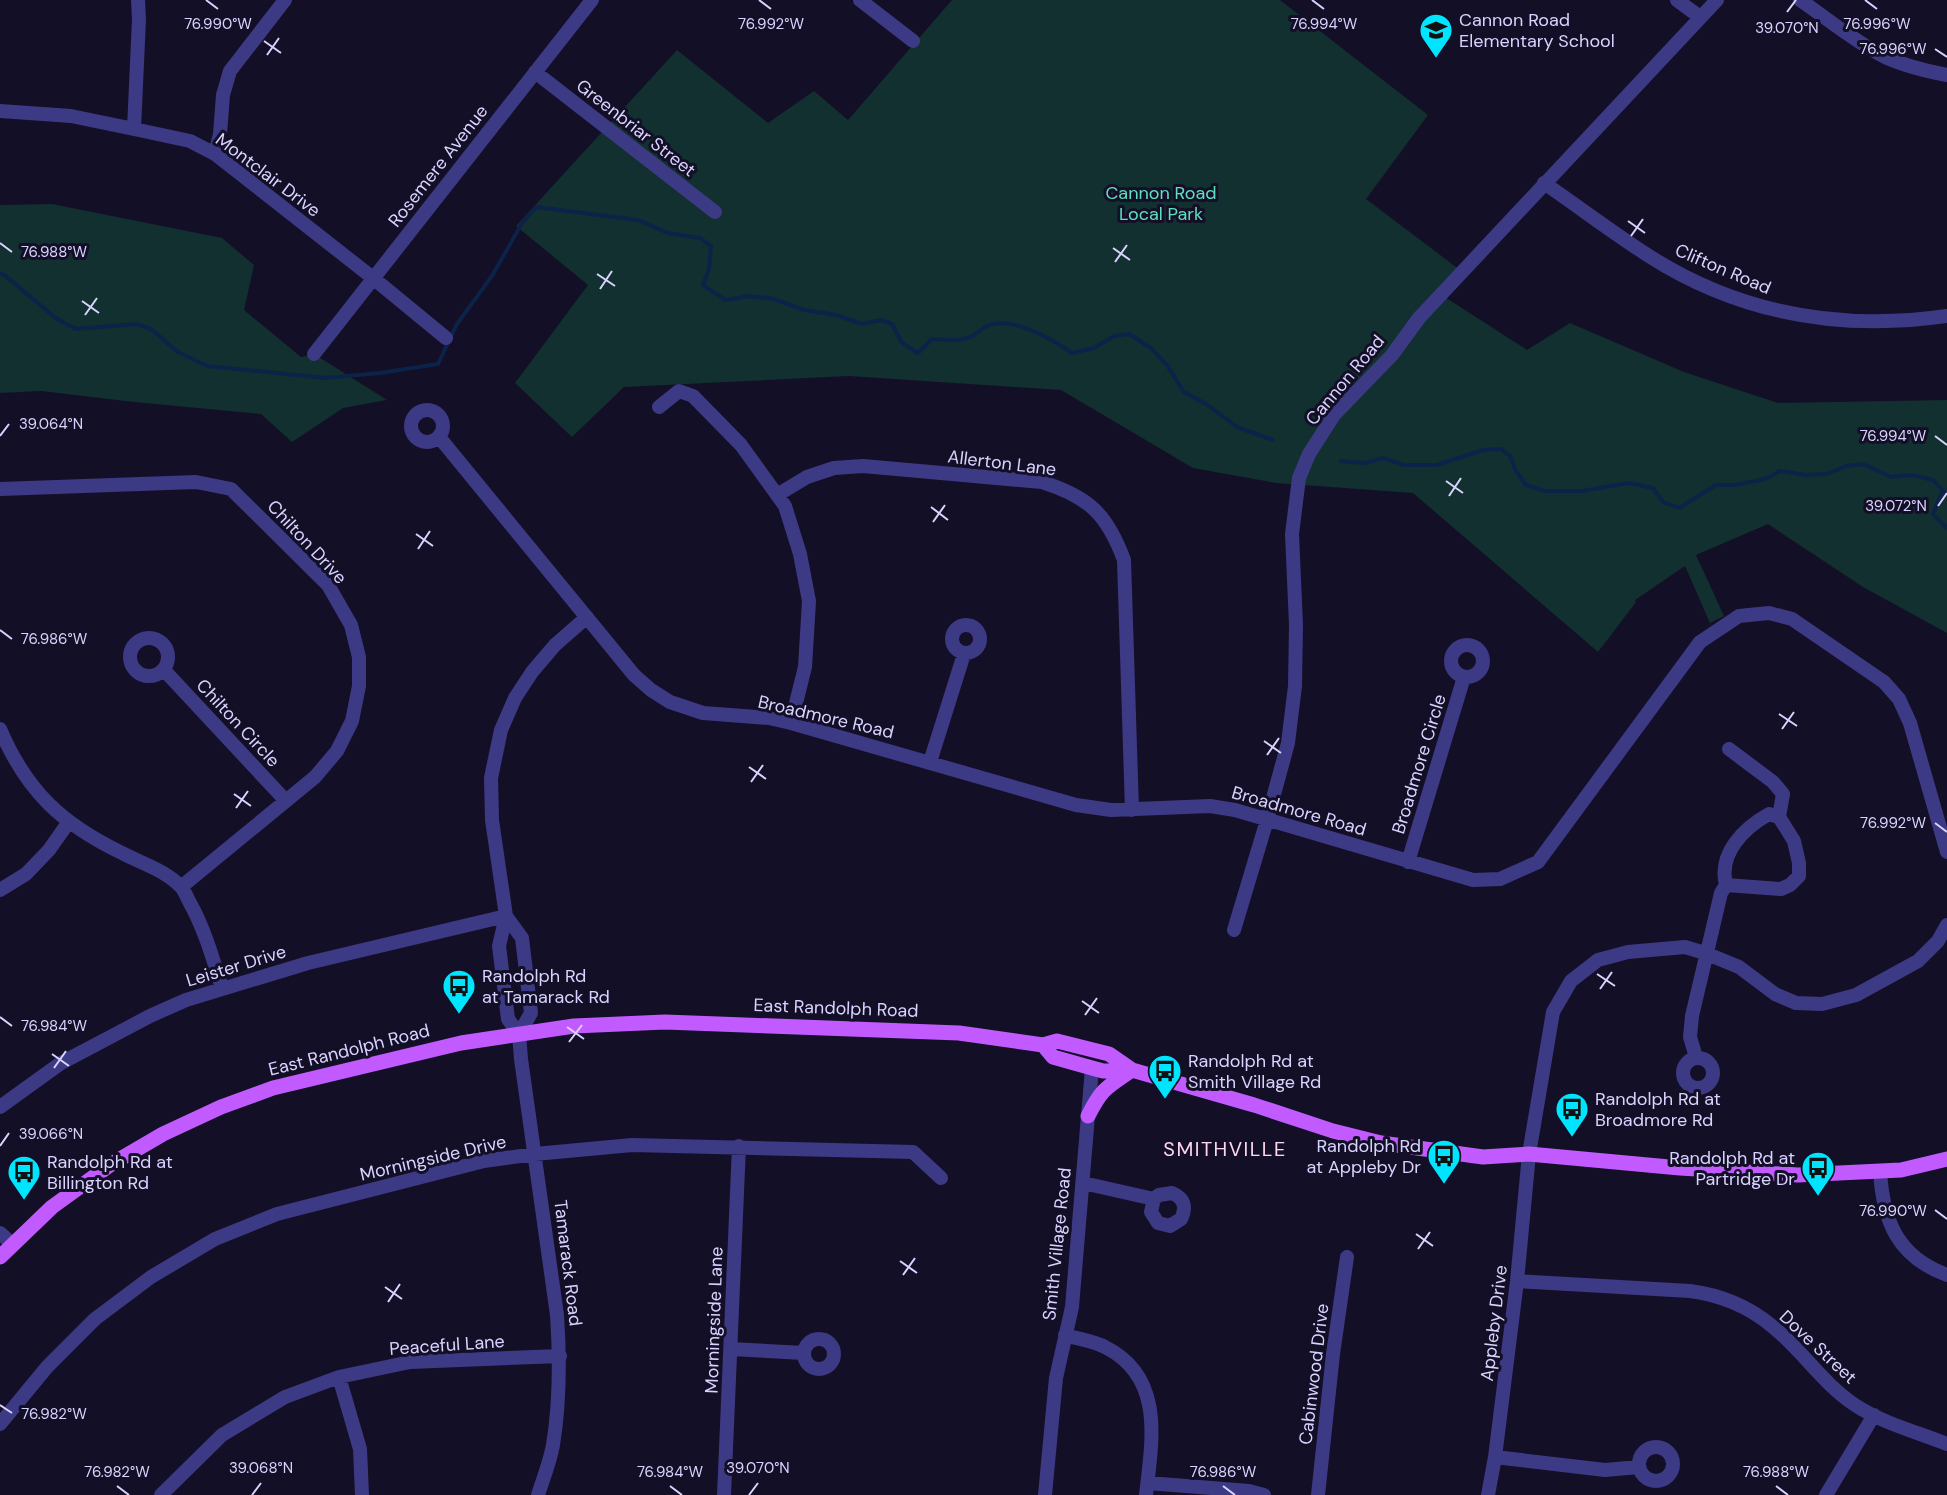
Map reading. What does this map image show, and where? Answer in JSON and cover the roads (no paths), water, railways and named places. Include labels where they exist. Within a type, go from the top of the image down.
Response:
[{"type":"main road","name":"East Randolph Road","points":[[0,1257],[52,1207],[110,1165],[163,1134],[221,1107],[273,1088],[461,1043],[574,1026],[665,1022],[959,1032],[1043,1045],[1057,1041],[1109,1054],[1132,1070]]},
{"type":"main road","name":"East Randolph Road","points":[[1043,1045],[1053,1057],[1103,1071],[1132,1070],[1381,1143],[1483,1157],[1529,1154],[1680,1168],[1798,1175],[1901,1170],[1947,1159]]},
{"type":"main road","points":[[1088,1116],[1099,1094],[1132,1070]]},
{"type":"street","points":[[134,129],[140,19],[138,0]]},
{"type":"street","points":[[215,154],[220,134],[223,95],[230,70],[285,0]]},
{"type":"street","name":"Rosemere Avenue","points":[[314,354],[592,0]]},
{"type":"street","points":[[860,0],[913,41]]},
{"type":"street","points":[[1677,0],[1700,17]]},
{"type":"street","name":"Cannon Road","points":[[1234,930],[1268,820],[1288,743],[1295,686],[1296,625],[1292,534],[1299,478],[1309,454],[1334,415],[1392,355],[1419,318],[1717,0]]},
{"type":"street","points":[[1800,0],[1866,46],[1886,57],[1918,69],[1947,75]]},
{"type":"street","name":"Greenbriar Street","points":[[535,72],[715,212]]},
{"type":"street","name":"Montclair Drive","points":[[0,111],[71,116],[190,141],[215,154],[446,338]]},
{"type":"street","name":"Clifton Road","points":[[1544,183],[1650,257],[1690,278],[1753,305],[1824,319],[1877,322],[1947,316]]},
{"type":"street","points":[[659,407],[679,391],[693,396],[741,445],[785,506],[800,554],[809,601],[805,667],[791,723]]},
{"type":"street","name":"Broadmore Road","points":[[439,437],[634,675],[651,690],[670,702],[703,713],[769,718],[791,723],[1076,805],[1111,810],[1210,806],[1235,810],[1473,880],[1500,879],[1538,862],[1700,642],[1739,616],[1769,613],[1792,619],[1884,682],[1899,699],[1910,723],[1947,852]]},
{"type":"street","name":"Allerton Lane","points":[[777,495],[807,477],[834,468],[863,466],[1042,482],[1064,489],[1093,507],[1114,534],[1124,560],[1132,810]]},
{"type":"street","name":"Chilton Drive","points":[[0,489],[196,482],[231,489],[328,585],[351,625],[359,657],[359,686],[352,721],[337,751],[315,777],[181,887]]},
{"type":"street","name":"Tamarack Road","points":[[538,1495],[552,1448],[558,1411],[560,1356],[558,1315],[519,1034],[508,1019],[499,946],[506,916],[492,820],[491,778],[501,730],[514,698],[555,645],[587,618]]},
{"type":"street","points":[[930,762],[964,654]]},
{"type":"street","name":"Chilton Circle","points":[[164,670],[286,801]]},
{"type":"street","name":"Broadmore Circle","points":[[1408,862],[1464,677]]},
{"type":"street","points":[[0,729],[11,754],[35,790],[68,823],[96,840],[166,875],[181,887],[201,923],[222,988]]},
{"type":"street","points":[[1729,748],[1773,782],[1783,794],[1779,817]]},
{"type":"street","points":[[1696,1058],[1690,1037],[1692,1016],[1705,953],[1721,893],[1726,885],[1723,873],[1726,858],[1742,834],[1752,824],[1769,814],[1779,817],[1794,841],[1799,863],[1798,876],[1790,885],[1781,889],[1726,885]]},
{"type":"street","points":[[0,890],[26,874],[49,849],[68,823]]},
{"type":"street","name":"Tamarack Road","points":[[506,916],[522,938],[531,1013],[519,1034]]},
{"type":"street","name":"Leister Drive","points":[[0,1107],[61,1063],[150,1016],[186,1000],[308,963],[506,916]]},
{"type":"street","points":[[1529,1154],[1553,1012],[1571,981],[1598,960],[1628,952],[1685,947],[1739,967],[1775,994],[1796,1003],[1822,1004],[1856,995],[1918,961],[1938,941],[1947,925]]},
{"type":"street","name":"Smith Village Road","points":[[1045,1495],[1056,1378],[1072,1307],[1092,1068]]},
{"type":"street","name":"Morningside Drive","points":[[0,1424],[47,1367],[95,1319],[151,1277],[215,1239],[277,1214],[484,1161],[632,1145],[913,1152],[941,1178]]},
{"type":"street","name":"Morningside Lane","points":[[724,1495],[739,1146]]},
{"type":"street","name":"Appleby Drive","points":[[1488,1495],[1495,1457],[1517,1281],[1529,1154]]},
{"type":"street","points":[[1880,1171],[1881,1190],[1893,1234],[1908,1252],[1925,1266],[1947,1275]]},
{"type":"street","points":[[1083,1183],[1154,1199]]},
{"type":"street","points":[[0,1233],[12,1244]]},
{"type":"street","name":"Cabinwood Drive","points":[[1318,1495],[1333,1354],[1347,1257]]},
{"type":"street","name":"Dove Street","points":[[1517,1281],[1690,1290],[1714,1294],[1746,1308],[1773,1327],[1828,1385],[1855,1405],[1947,1444]]},
{"type":"street","points":[[1065,1335],[1105,1346],[1123,1359],[1138,1376],[1151,1404],[1153,1432],[1147,1489],[1249,1491],[1264,1495]]},
{"type":"street","points":[[731,1349],[804,1353]]},
{"type":"street","name":"Peaceful Lane","points":[[161,1495],[222,1435],[285,1397],[339,1377],[410,1362],[560,1356]]},
{"type":"street","points":[[339,1377],[360,1449],[362,1495]]},
{"type":"street","points":[[1826,1495],[1874,1415]]},
{"type":"street","points":[[1495,1457],[1605,1470],[1639,1467]]},
{"type":"waterway","points":[[0,274],[3,274],[57,319],[76,329],[137,324],[151,329],[178,352],[207,366],[325,378],[380,373],[438,364],[457,324],[492,276],[522,223],[536,207],[638,220],[668,233],[700,238],[711,246],[709,269],[703,285],[725,300],[750,296],[774,299],[804,310],[836,315],[862,324],[881,320],[892,324],[902,343],[918,353],[932,339],[964,339],[995,324],[1018,326],[1030,330],[1072,353],[1094,348],[1114,336],[1129,334],[1151,348],[1167,365],[1183,391],[1209,406],[1237,427],[1273,440]]},
{"type":"waterway","points":[[1341,461],[1365,463],[1383,458],[1404,465],[1437,465],[1483,450],[1501,449],[1510,456],[1516,471],[1526,485],[1545,491],[1582,491],[1629,483],[1653,488],[1663,502],[1679,508],[1716,485],[1734,485],[1765,479],[1780,471],[1806,475],[1827,474],[1846,466],[1863,464],[1891,477],[1912,475],[1933,480],[1947,495]]},
{"type":"waterway","points":[[1942,492],[1933,514],[1947,528]]},
{"type":"place","name":"Cannon Road Elementary School","points":[[1436,59]]},
{"type":"place","name":"Randolph Rd at Tamarack Rd","points":[[459,1015]]},
{"type":"place","name":"Randolph Rd at Smith Village Rd","points":[[1165,1100]]},
{"type":"place","name":"Randolph Rd at Broadmore Rd","points":[[1572,1138]]},
{"type":"place","name":"Randolph Rd at Appleby Dr","points":[[1444,1185]]},
{"type":"place","name":"Randolph Rd at Partridge Dr","points":[[1818,1197]]},
{"type":"place","name":"Randolph Rd at Billington Rd","points":[[24,1201]]},
{"type":"district","name":"SMITHVILLE","points":[[1225,1149]]},
{"type":"park label","name":"Cannon Road Local Park","points":[[1161,203]]}]
